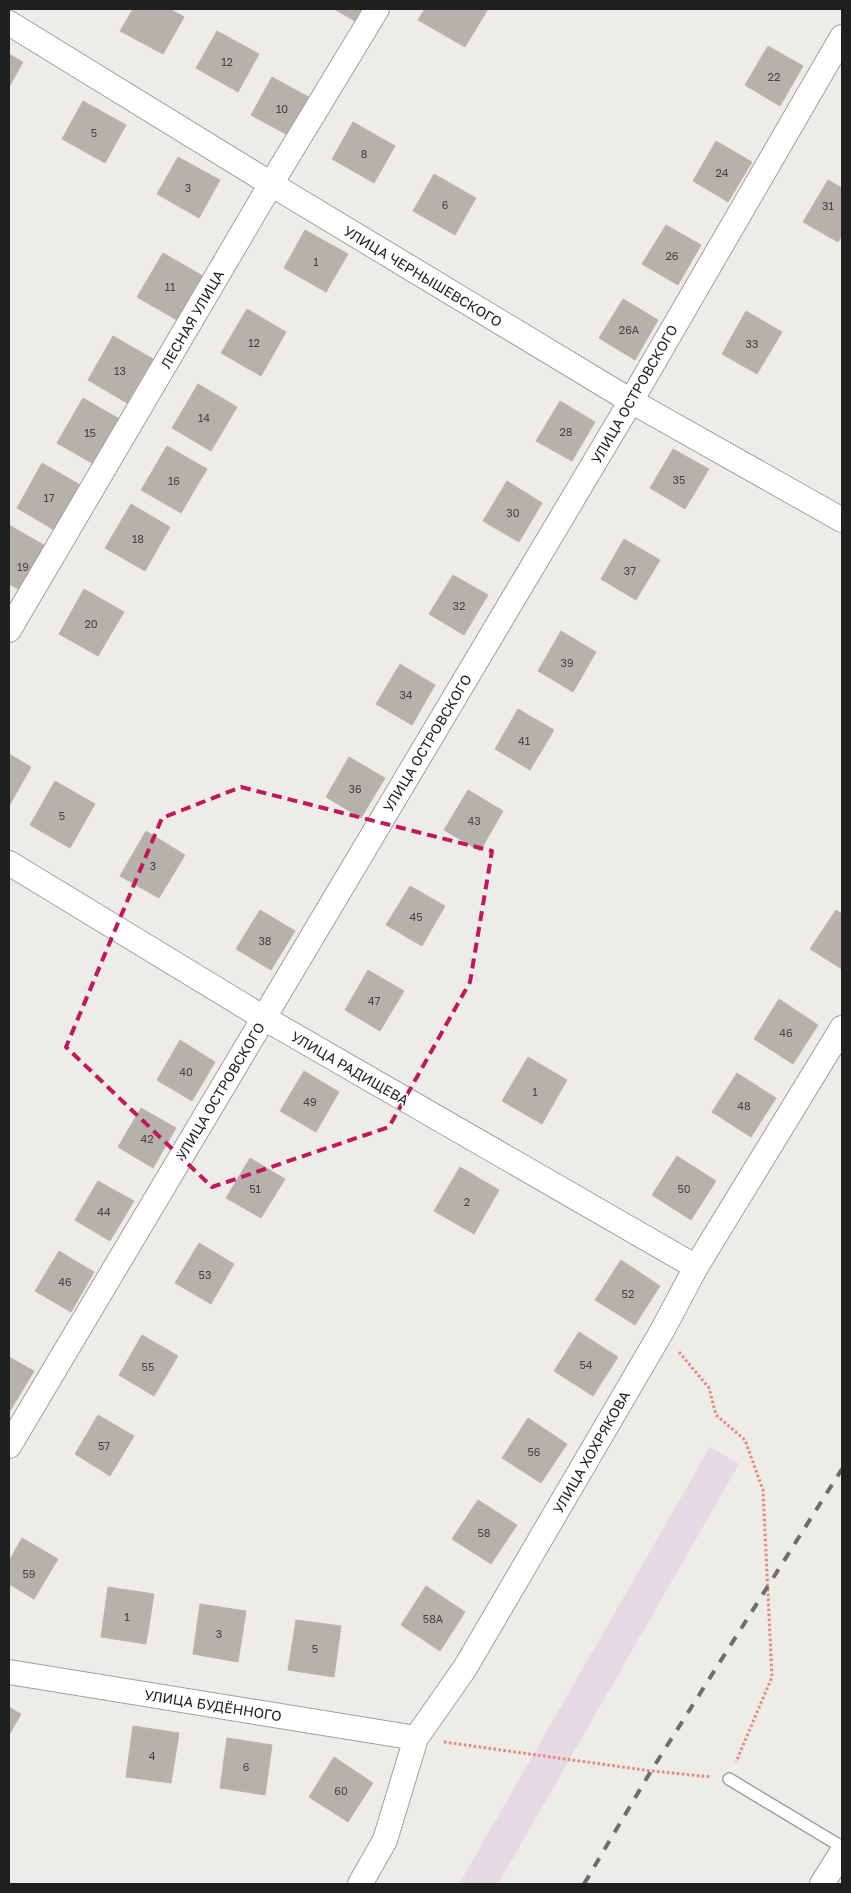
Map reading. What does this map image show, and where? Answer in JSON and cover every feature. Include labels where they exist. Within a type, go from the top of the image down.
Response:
[{"type":"street","name":"ЛЕСНАЯ УЛИЦА","points":[[9,630],[271,184],[377,9]]},
{"type":"street","name":"УЛИЦА ЧЕРНЫШЕВСКОГО","points":[[9,23],[630,401],[842,520]]},
{"type":"street","name":"УЛИЦА ОСТРОВСКОГО","points":[[9,1446],[630,401],[842,37]]},
{"type":"street","name":"УЛИЦА РАДИЩЕВА","points":[[9,862],[264,1018],[696,1266]]},
{"type":"street","name":"УЛИЦА ХОХРЯКОВА","points":[[360,1884],[385,1840],[416,1738],[465,1668],[662,1331],[696,1266],[842,1028]]},
{"type":"street","name":"УЛИЦА БУДЁННОГО","points":[[9,1672],[416,1738]]},
{"type":"street","points":[[822,1884],[842,1852]]},
{"type":"lane","points":[[729,1779],[842,1847]]},
{"type":"path","points":[[416,1738],[641,1769],[729,1779],[772,1677],[763,1490],[745,1440],[716,1415],[709,1388],[662,1331]]},
{"type":"highlighted area","points":[[241,787],[492,851],[470,982],[389,1127],[212,1187],[66,1047],[162,818]]},
{"type":"shaded area","points":[[710,1447],[739,1464],[498,1884],[459,1884]]},
{"type":"building","points":[[133,9],[170,9],[184,17],[163,54],[120,31]]},
{"type":"building","points":[[334,9],[362,9],[355,21]]},
{"type":"building","points":[[425,9],[488,9],[465,47],[418,20]]},
{"type":"building","points":[[217,31],[259,54],[238,92],[196,68]]},
{"type":"building","points":[[768,46],[803,66],[780,106],[745,85]]},
{"type":"building","points":[[9,54],[23,62],[9,87]]},
{"type":"building","points":[[272,77],[314,100],[293,138],[251,115]]},
{"type":"building","points":[[83,101],[126,125],[105,163],[62,139]]},
{"type":"building","points":[[353,122],[395,146],[374,183],[332,159]]},
{"type":"building","points":[[716,141],[752,162],[728,202],[693,181]]},
{"type":"building","points":[[178,157],[220,180],[199,218],[157,194]]},
{"type":"building","points":[[434,174],[476,198],[455,235],[413,211]]},
{"type":"building","points":[[828,180],[842,188],[842,236],[838,242],[803,222]]},
{"type":"building","points":[[666,225],[701,245],[678,285],[642,264]]},
{"type":"building","points":[[305,230],[348,254],[326,292],[284,268]]},
{"type":"building","points":[[163,253],[203,276],[177,320],[137,297]]},
{"type":"building","points":[[623,299],[658,320],[635,360],[599,338]]},
{"type":"building","points":[[247,309],[286,332],[261,376],[221,353]]},
{"type":"building","points":[[746,311],[782,332],[757,374],[722,354]]},
{"type":"building","points":[[113,336],[153,359],[127,403],[88,380]]},
{"type":"building","points":[[198,384],[237,407],[211,451],[172,428]]},
{"type":"building","points":[[83,398],[123,421],[97,466],[57,443]]},
{"type":"building","points":[[560,401],[595,422],[572,461],[536,441]]},
{"type":"building","points":[[167,446],[207,469],[181,513],[141,490]]},
{"type":"building","points":[[673,449],[709,469],[685,509],[650,488]]},
{"type":"building","points":[[42,463],[82,486],[56,531],[17,508]]},
{"type":"building","points":[[507,481],[542,503],[519,542],[483,521]]},
{"type":"building","points":[[131,504],[170,527],[145,571],[105,548]]},
{"type":"building","points":[[9,525],[47,547],[22,591],[9,584]]},
{"type":"building","points":[[624,539],[660,560],[636,600],[601,579]]},
{"type":"building","points":[[453,575],[488,595],[464,635],[429,614]]},
{"type":"building","points":[[84,589],[124,612],[98,656],[59,634]]},
{"type":"building","points":[[561,631],[596,652],[573,692],[538,671]]},
{"type":"building","points":[[400,664],[435,685],[412,725],[376,704]]},
{"type":"building","points":[[518,709],[554,730],[530,770],[495,749]]},
{"type":"building","points":[[9,754],[31,767],[9,806]]},
{"type":"building","points":[[349,757],[385,778],[361,818],[326,797]]},
{"type":"building","points":[[55,781],[95,804],[70,848],[30,825]]},
{"type":"building","points":[[468,790],[503,811],[480,851],[444,830]]},
{"type":"building","points":[[146,831],[185,855],[159,898],[120,876]]},
{"type":"building","points":[[410,886],[445,906],[422,946],[386,925]]},
{"type":"building","points":[[260,910],[295,931],[271,970],[236,949]]},
{"type":"building","points":[[836,910],[842,914],[842,969],[810,949]]},
{"type":"building","points":[[368,970],[404,991],[380,1031],[345,1010]]},
{"type":"building","points":[[779,999],[818,1025],[793,1064],[754,1039]]},
{"type":"building","points":[[180,1040],[215,1062],[192,1101],[157,1080]]},
{"type":"building","points":[[528,1057],[567,1080],[542,1124],[502,1101]]},
{"type":"building","points":[[304,1071],[339,1092],[316,1132],[280,1111]]},
{"type":"building","points":[[737,1073],[776,1098],[751,1137],[712,1112]]},
{"type":"building","points":[[141,1108],[176,1128],[153,1168],[118,1147]]},
{"type":"building","points":[[677,1156],[716,1181],[691,1220],[652,1195]]},
{"type":"building","points":[[250,1158],[285,1179],[261,1218],[226,1198]]},
{"type":"building","points":[[460,1167],[499,1190],[474,1234],[434,1211]]},
{"type":"building","points":[[98,1181],[134,1201],[110,1241],[75,1220]]},
{"type":"building","points":[[199,1243],[234,1264],[211,1304],[175,1283]]},
{"type":"building","points":[[59,1251],[94,1272],[71,1312],[35,1291]]},
{"type":"building","points":[[621,1260],[660,1286],[635,1325],[595,1300]]},
{"type":"building","points":[[579,1332],[618,1357],[593,1396],[554,1371]]},
{"type":"building","points":[[142,1335],[178,1356],[154,1396],[119,1375]]},
{"type":"building","points":[[9,1357],[34,1371],[10,1411],[9,1410]]},
{"type":"building","points":[[98,1415],[134,1436],[110,1476],[75,1454]]},
{"type":"building","points":[[528,1418],[567,1444],[541,1483],[502,1458]]},
{"type":"building","points":[[478,1500],[517,1525],[491,1564],[452,1539]]},
{"type":"building","points":[[22,1538],[58,1559],[34,1599],[9,1584],[9,1561]]},
{"type":"building","points":[[426,1586],[465,1612],[440,1651],[401,1625]]},
{"type":"building","points":[[108,1587],[154,1594],[146,1644],[101,1637]]},
{"type":"building","points":[[200,1604],[246,1611],[238,1662],[193,1654]]},
{"type":"building","points":[[296,1620],[341,1626],[334,1677],[288,1670]]},
{"type":"building","points":[[9,1707],[21,1714],[9,1735]]},
{"type":"building","points":[[133,1726],[179,1733],[171,1783],[126,1777]]},
{"type":"building","points":[[227,1738],[272,1745],[265,1795],[220,1788]]},
{"type":"building","points":[[334,1757],[373,1783],[348,1822],[309,1797]]},
{"type":"railway","points":[[584,1884],[651,1771],[842,1469]]}]
